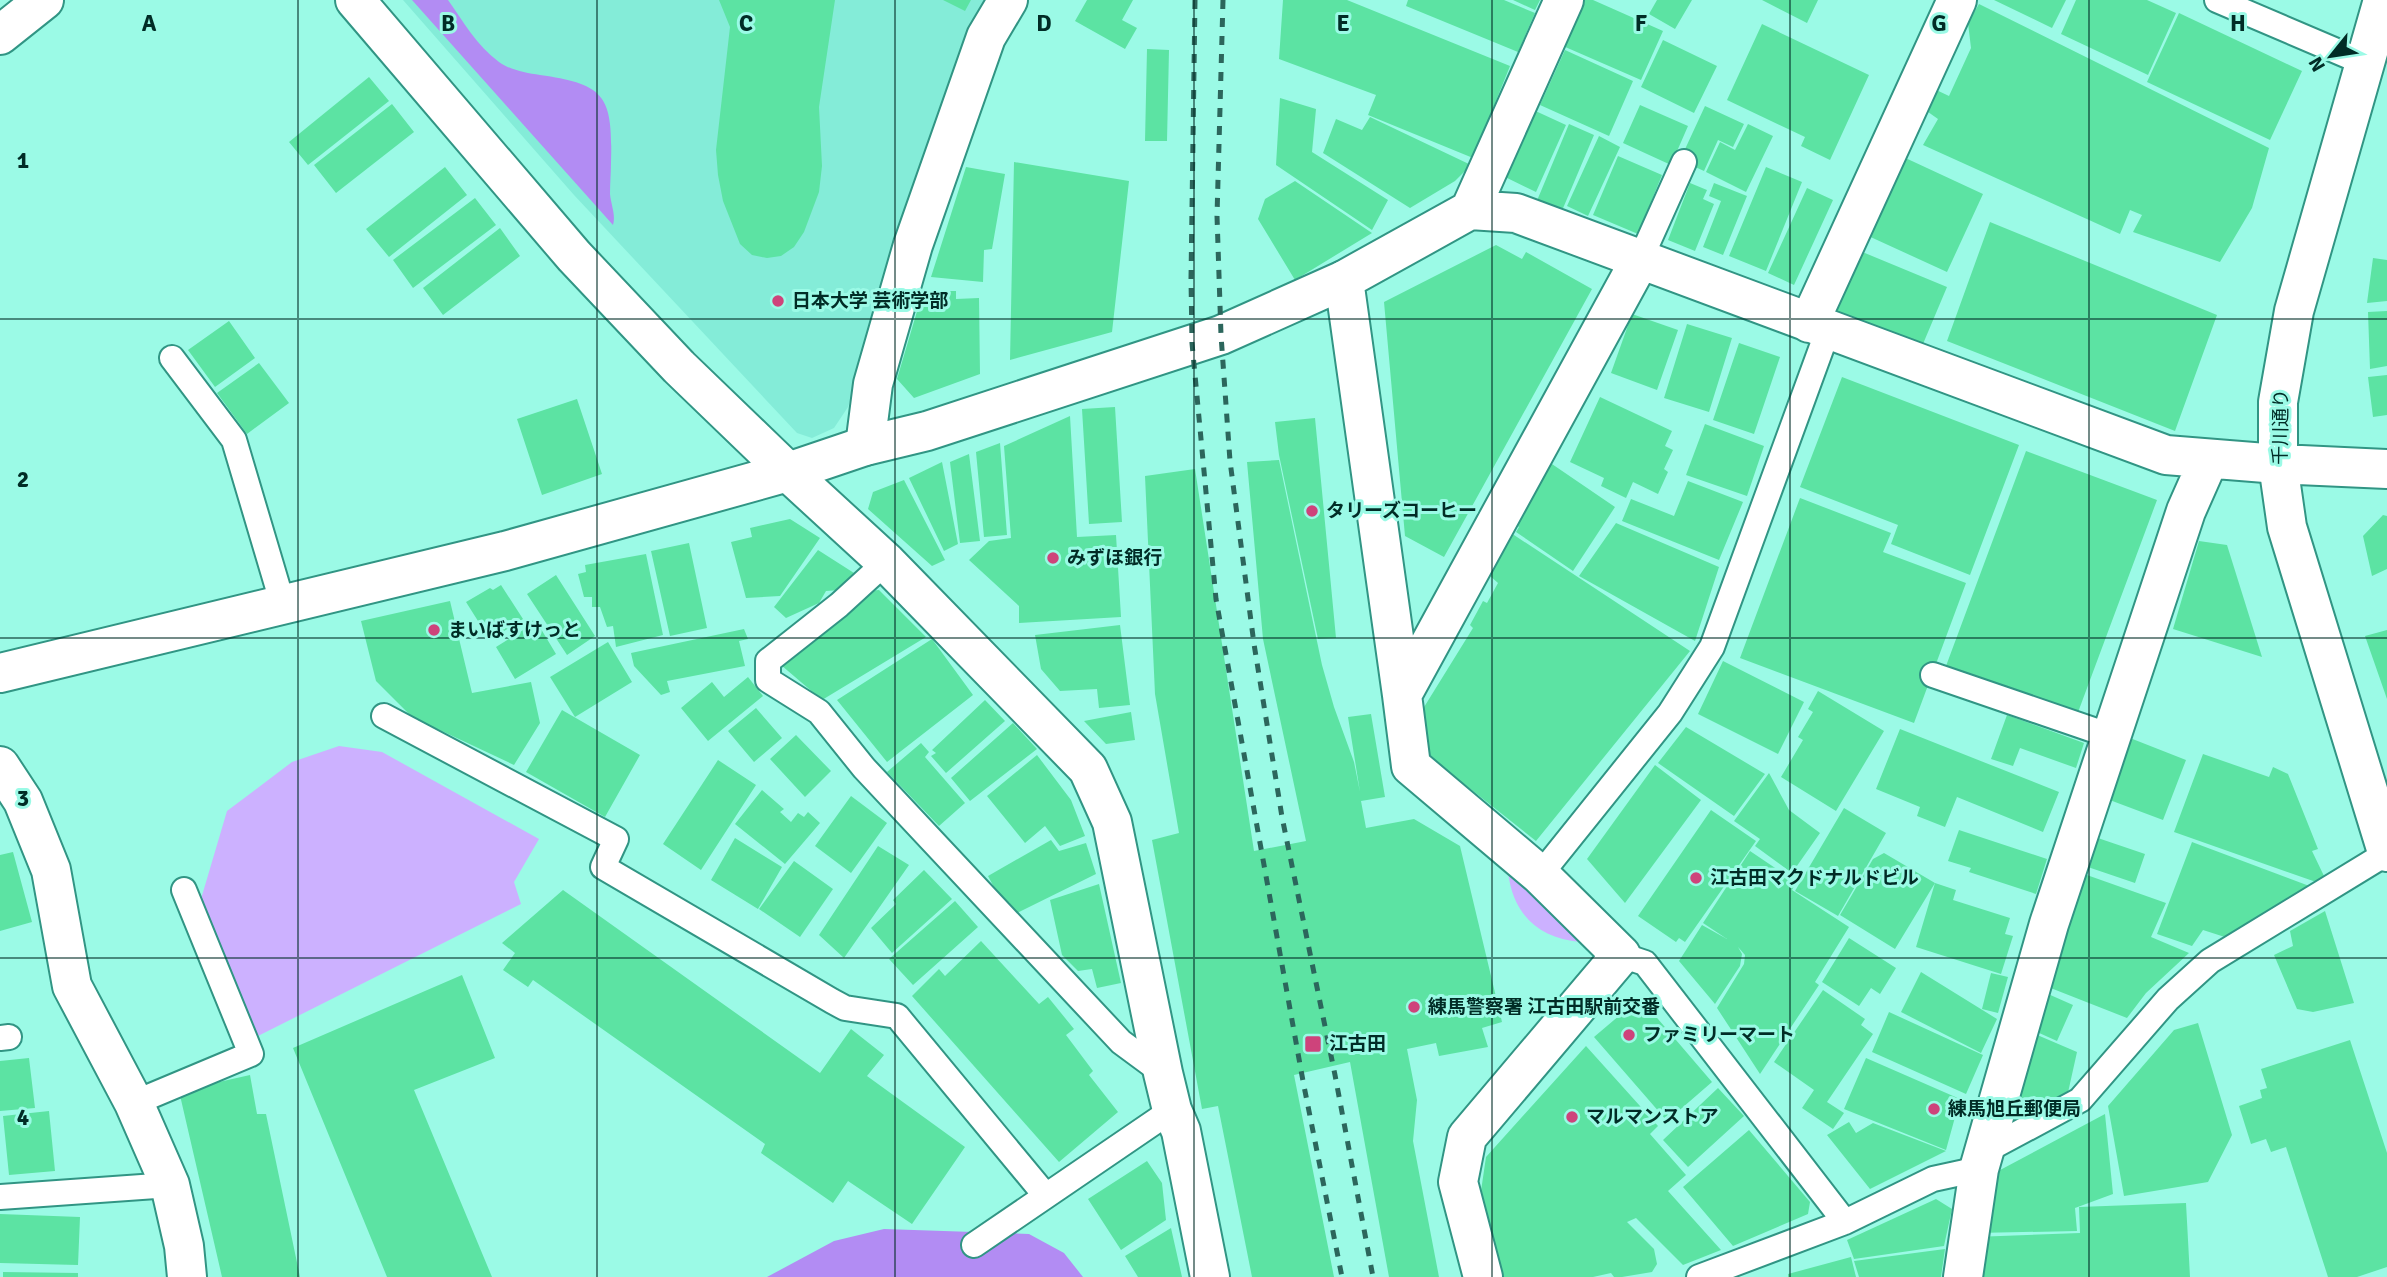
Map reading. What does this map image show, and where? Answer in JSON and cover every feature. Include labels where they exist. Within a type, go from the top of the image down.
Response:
[{"type":"street","points":[[0,35],[44,0]]},
{"type":"street","points":[[355,0],[575,256],[679,368],[886,562],[1087,769],[1112,822],[1163,1073],[1172,1110],[1181,1131],[1210,1277]]},
{"type":"street","points":[[865,446],[873,384],[913,245],[986,37],[1008,0]]},
{"type":"street","points":[[1470,210],[1564,0]]},
{"type":"street","points":[[1819,326],[1957,0]]},
{"type":"street","name":"千川通り","points":[[2383,0],[2367,64],[2294,311],[2278,402],[2278,464],[2287,527],[2387,852]]},
{"type":"street","points":[[2,667],[284,605],[505,551],[928,430],[1221,335],[1344,280],[1470,210],[1516,213],[2166,455],[2387,469]]},
{"type":"street","points":[[1402,695],[1640,260]]},
{"type":"street","points":[[1344,280],[1411,766],[1540,875],[1621,955],[1467,1137],[1458,1182],[1483,1277]]},
{"type":"street","points":[[1963,1277],[1982,1160],[2049,924],[2186,511],[2209,459]]},
{"type":"street","points":[[0,766],[23,801],[51,870],[72,986],[134,1103],[170,1185],[184,1246],[187,1277]]},
{"type":"lane","points":[[2217,0],[2367,64]]},
{"type":"lane","points":[[1640,260],[1684,162]]},
{"type":"lane","points":[[1540,875],[1670,713],[1712,647],[1819,326]]},
{"type":"lane","points":[[172,358],[234,440],[284,605]]},
{"type":"lane","points":[[886,562],[839,605],[768,661],[768,680],[819,712],[864,768],[1121,1042],[1163,1073]]},
{"type":"lane","points":[[1933,675],[2111,736]]},
{"type":"lane","points":[[384,716],[616,839],[603,867],[832,1002],[845,1008],[897,1016],[1046,1196]]},
{"type":"lane","points":[[1699,1277],[1845,1222],[1933,1179],[1982,1160],[2080,1100],[2168,999],[2210,961],[2387,852]]},
{"type":"lane","points":[[134,1103],[251,1054],[184,890]]},
{"type":"lane","points":[[1621,955],[1645,963],[1845,1222]]},
{"type":"lane","points":[[974,1245],[1172,1110]]},
{"type":"lane","points":[[0,1197],[170,1185]]},
{"type":"shaded area","name":"日本大学 芸術学部","points":[[403,0],[986,0],[975,19],[848,407],[834,428],[812,438],[797,433],[574,195]]},
{"type":"shaded area","points":[[412,0],[448,0],[477,41],[503,65],[579,83],[601,97],[610,122],[613,225]]},
{"type":"shaded area","points":[[339,746],[382,752],[539,839],[514,882],[521,904],[254,1038],[201,899],[227,811],[292,762]]},
{"type":"shaded area","points":[[1508,872],[1580,942],[1552,935],[1530,922],[1516,901]]},
{"type":"shaded area","points":[[884,1229],[1029,1234],[1064,1253],[1083,1277],[767,1277],[834,1241]]},
{"type":"building","points":[[719,0],[835,0],[819,107],[822,166],[819,192],[804,232],[794,247],[781,256],[767,258],[752,255],[740,244],[723,201],[716,150],[730,27]]},
{"type":"building","points":[[943,0],[971,0],[965,11]]},
{"type":"building","points":[[1087,0],[1133,0],[1122,20],[1137,28],[1125,49],[1075,21]]},
{"type":"building","points":[[1283,0],[1347,0],[1510,66],[1473,158],[1368,115],[1376,95],[1279,59]]},
{"type":"building","points":[[1408,0],[1504,0],[1535,13],[1518,52],[1406,6]]},
{"type":"building","points":[[1513,0],[1540,0],[1535,10]]},
{"type":"building","points":[[1583,0],[1593,0],[1663,31],[1641,80],[1563,46]]},
{"type":"building","points":[[1657,0],[1692,0],[1675,29],[1649,14]]},
{"type":"building","points":[[1762,0],[1818,0],[1807,23]]},
{"type":"building","points":[[1994,0],[2066,0],[2052,28]]},
{"type":"building","points":[[2076,0],[2147,0],[2176,13],[2148,75],[2061,34]]},
{"type":"building","points":[[1979,4],[2269,148],[2252,208],[2220,262],[2133,232],[2142,215],[2130,210],[2120,234],[1923,145],[1938,119],[1921,107],[1930,87],[1949,96],[1971,48],[1968,23]]},
{"type":"building","points":[[2179,13],[2302,71],[2270,140],[2147,82]]},
{"type":"building","points":[[1762,24],[1869,75],[1830,160],[1801,146],[1805,137],[1727,100]]},
{"type":"building","points":[[1663,40],[1717,66],[1694,113],[1641,87]]},
{"type":"building","points":[[1147,49],[1169,50],[1167,141],[1145,141]]},
{"type":"building","points":[[1565,50],[1633,81],[1609,136],[1540,105]]},
{"type":"building","points":[[369,77],[389,101],[308,165],[289,142]]},
{"type":"building","points":[[1280,98],[1316,109],[1312,152],[1388,200],[1372,230],[1276,165]]},
{"type":"building","points":[[392,104],[414,132],[336,193],[314,165]]},
{"type":"building","points":[[1640,105],[1688,126],[1671,165],[1623,143]]},
{"type":"building","points":[[1705,106],[1744,124],[1733,147],[1718,140],[1704,171],[1680,160]]},
{"type":"building","points":[[1529,108],[1566,125],[1536,192],[1499,174]]},
{"type":"building","points":[[1370,117],[1471,165],[1455,181],[1410,208],[1323,153],[1336,119],[1362,130]]},
{"type":"building","points":[[1569,124],[1594,135],[1561,213],[1536,203]]},
{"type":"building","points":[[1748,124],[1773,136],[1746,192],[1706,172],[1720,142],[1735,150]]},
{"type":"building","points":[[1599,136],[1620,147],[1588,216],[1567,206]]},
{"type":"building","points":[[1899,155],[1983,194],[1947,272],[1864,234]]},
{"type":"building","points":[[1618,156],[1662,175],[1638,234],[1593,215]]},
{"type":"building","points":[[1014,162],[1129,181],[1112,332],[1010,360]]},
{"type":"building","points":[[445,167],[467,195],[389,257],[366,229]]},
{"type":"building","points":[[966,167],[1005,174],[992,249],[984,250],[983,282],[931,277]]},
{"type":"building","points":[[1766,167],[1802,182],[1766,271],[1729,256]]},
{"type":"building","points":[[1295,181],[1372,233],[1295,280],[1258,219],[1265,199]]},
{"type":"building","points":[[1690,183],[1707,190],[1703,199],[1714,204],[1695,251],[1668,240]]},
{"type":"building","points":[[1714,183],[1747,196],[1723,255],[1703,247],[1721,201],[1709,196]]},
{"type":"building","points":[[1807,188],[1833,200],[1794,285],[1768,273]]},
{"type":"building","points":[[475,198],[496,225],[413,288],[393,260]]},
{"type":"building","points":[[1990,222],[2217,315],[2175,431],[1947,341]]},
{"type":"building","points":[[500,228],[520,256],[443,315],[423,288]]},
{"type":"building","points":[[1496,245],[1522,259],[1526,252],[1592,289],[1444,557],[1405,536],[1384,302]]},
{"type":"building","points":[[1860,251],[1947,287],[1920,351],[1833,315]]},
{"type":"building","points":[[2373,258],[2387,260],[2387,301],[2367,303]]},
{"type":"building","points":[[923,291],[956,291],[956,299],[979,298],[980,374],[914,398],[897,379]]},
{"type":"building","points":[[2387,311],[2387,366],[2370,369],[2368,312]]},
{"type":"building","points":[[1632,314],[1678,330],[1657,390],[1611,373]]},
{"type":"building","points":[[229,321],[255,358],[215,387],[188,350]]},
{"type":"building","points":[[1687,324],[1732,338],[1709,412],[1664,398]]},
{"type":"building","points":[[1739,343],[1780,357],[1754,434],[1713,420]]},
{"type":"building","points":[[259,363],[289,403],[247,434],[217,393]]},
{"type":"building","points":[[2387,375],[2387,415],[2373,417],[2368,377]]},
{"type":"building","points":[[1842,377],[2019,445],[1970,575],[1891,544],[1898,525],[1800,487]]},
{"type":"building","points":[[1600,397],[1672,431],[1665,446],[1673,450],[1664,469],[1668,472],[1658,494],[1633,482],[1626,498],[1601,486],[1604,478],[1570,462]]},
{"type":"building","points":[[577,399],[602,474],[542,495],[517,419]]},
{"type":"building","points":[[1115,407],[1122,522],[1089,524],[1082,409]]},
{"type":"building","points":[[1070,416],[1077,537],[1116,535],[1121,617],[1019,623],[1019,606],[969,560],[989,541],[1011,538],[1004,446]]},
{"type":"building","points":[[1315,418],[1336,638],[1318,639],[1279,455],[1275,422]]},
{"type":"building","points":[[1705,424],[1764,446],[1747,496],[1686,475]]},
{"type":"building","points":[[1000,443],[1007,535],[984,537],[976,452]]},
{"type":"building","points":[[2026,451],[2157,500],[2077,715],[1946,666]]},
{"type":"building","points":[[969,454],[980,541],[960,543],[950,462]]},
{"type":"building","points":[[1279,460],[1322,665],[1354,762],[1360,792],[1348,717],[1371,714],[1385,797],[1361,801],[1366,828],[1414,819],[1460,846],[1502,1022],[1482,1028],[1488,1047],[1439,1056],[1436,1043],[1407,1049],[1417,1100],[1413,1141],[1439,1277],[1389,1277],[1350,1062],[1294,1075],[1334,1277],[1252,1277],[1218,1106],[1202,1109],[1152,840],[1179,833],[1155,694],[1145,476],[1195,469],[1254,851],[1306,841],[1263,639],[1247,462]]},
{"type":"building","points":[[942,462],[958,544],[944,551],[909,478]]},
{"type":"building","points":[[1549,462],[1615,507],[1573,571],[1516,532],[1519,527],[1510,521]]},
{"type":"building","points":[[904,480],[945,560],[932,566],[868,509],[873,492]]},
{"type":"building","points":[[1688,481],[1743,502],[1719,560],[1622,521],[1631,499],[1674,516]]},
{"type":"building","points":[[1800,498],[1891,533],[1883,552],[1966,583],[1914,723],[1740,658]]},
{"type":"building","points":[[2383,515],[2387,516],[2387,569],[2372,576],[2363,536]]},
{"type":"building","points":[[790,519],[820,538],[780,596],[746,598],[731,542],[752,537],[750,528]]},
{"type":"building","points":[[1616,523],[1719,567],[1695,641],[1579,576]]},
{"type":"building","points":[[1511,533],[1690,651],[1536,841],[1425,753],[1421,712],[1473,628],[1470,625],[1483,601],[1487,603],[1498,583],[1489,575]]},
{"type":"building","points":[[2199,541],[2227,545],[2262,657],[2173,629]]},
{"type":"building","points":[[689,543],[707,628],[670,636],[651,551]]},
{"type":"building","points":[[818,550],[854,573],[840,590],[826,591],[819,603],[786,618],[774,607]]},
{"type":"building","points":[[646,554],[663,635],[616,647],[613,626],[607,627],[600,607],[592,607],[592,597],[584,597],[578,574],[586,572],[585,565]]},
{"type":"building","points":[[556,575],[595,636],[567,655],[527,594]]},
{"type":"building","points":[[501,585],[523,619],[490,640],[466,602],[490,588],[493,590]]},
{"type":"building","points":[[879,590],[926,637],[822,700],[781,665],[868,591]]},
{"type":"building","points":[[450,601],[472,693],[531,682],[540,723],[514,765],[412,717],[376,681],[361,621]]},
{"type":"building","points":[[535,619],[556,654],[515,679],[496,647],[528,627],[526,625]]},
{"type":"building","points":[[1120,625],[1130,705],[1099,708],[1097,689],[1060,691],[1041,669],[1035,635]]},
{"type":"building","points":[[744,629],[748,639],[739,641],[745,666],[667,681],[670,692],[661,695],[634,666],[631,653]]},
{"type":"building","points":[[2387,630],[2387,699],[2365,636]]},
{"type":"building","points":[[932,639],[973,695],[887,762],[837,700]]},
{"type":"building","points":[[608,642],[632,682],[575,717],[550,677]]},
{"type":"building","points":[[1723,661],[1804,702],[1778,754],[1698,714]]},
{"type":"building","points":[[748,677],[763,696],[708,741],[681,708],[712,682],[724,697]]},
{"type":"building","points":[[1818,691],[1884,731],[1836,811],[1781,777],[1803,740],[1798,737],[1813,712],[1808,709]]},
{"type":"building","points":[[985,700],[1005,721],[946,773],[931,756],[936,753],[932,750]]},
{"type":"building","points":[[756,708],[782,738],[754,762],[728,731]]},
{"type":"building","points":[[562,710],[640,755],[605,817],[526,772]]},
{"type":"building","points":[[1131,712],[1135,740],[1106,744],[1084,721]]},
{"type":"building","points":[[2007,715],[2084,743],[2076,768],[2020,748],[2013,766],[1991,759]]},
{"type":"building","points":[[1013,723],[1037,749],[970,801],[951,778]]},
{"type":"building","points":[[1686,727],[1765,774],[1734,816],[1658,763]]},
{"type":"building","points":[[1900,729],[2059,792],[2043,832],[1957,797],[1945,827],[1917,816],[1920,807],[1876,789]]},
{"type":"building","points":[[796,735],[831,771],[805,797],[770,759]]},
{"type":"building","points":[[2130,738],[2186,760],[2163,820],[2107,799]]},
{"type":"building","points":[[921,743],[929,752],[925,757],[965,803],[939,826],[887,772]]},
{"type":"building","points":[[2203,754],[2269,777],[2273,767],[2288,774],[2318,849],[2312,851],[2324,876],[2316,882],[2174,832]]},
{"type":"building","points":[[1037,755],[1071,800],[1085,836],[1060,846],[1045,826],[1025,843],[987,796]]},
{"type":"building","points":[[718,760],[756,785],[701,870],[663,844]]},
{"type":"building","points":[[1655,765],[1701,800],[1625,903],[1587,859]]},
{"type":"building","points":[[1769,773],[1789,810],[1820,833],[1792,873],[1755,846],[1760,839],[1734,821]]},
{"type":"building","points":[[762,790],[784,809],[780,812],[791,822],[798,813],[804,817],[808,812],[820,823],[785,864],[735,824]]},
{"type":"building","points":[[851,796],[887,823],[851,873],[815,846]]},
{"type":"building","points":[[1844,808],[1886,833],[1838,916],[1795,891]]},
{"type":"building","name":"江古田マクドナルドビル","points":[[1711,810],[1756,841],[1685,942],[1679,938],[1676,942],[1638,916]]},
{"type":"building","points":[[1959,830],[2047,859],[2036,894],[1969,872],[1971,868],[1948,861]]},
{"type":"building","points":[[2089,835],[2145,854],[2135,883],[2079,864]]},
{"type":"building","points":[[735,838],[782,867],[758,909],[711,880]]},
{"type":"building","points":[[1051,840],[1059,851],[1086,843],[1096,874],[1015,914],[1009,902],[1003,904],[988,876]]},
{"type":"building","points":[[2192,842],[2312,887],[2231,939],[2203,930],[2192,946],[2157,934]]},
{"type":"building","points":[[878,846],[909,865],[844,958],[819,935]]},
{"type":"building","points":[[1750,851],[1796,882],[1792,890],[1849,927],[1815,982],[1819,985],[1760,1074],[1717,1008],[1744,964],[1745,955],[1738,947],[1742,954],[1740,966],[1715,1004],[1679,961],[1702,925],[1727,939],[1703,923]]},
{"type":"building","points":[[13,852],[32,922],[0,931],[0,855]]},
{"type":"building","points":[[1884,853],[1935,883],[1895,949],[1840,915],[1873,859]]},
{"type":"building","points":[[794,861],[833,889],[800,937],[759,909]]},
{"type":"building","points":[[924,870],[952,899],[892,953],[871,928],[896,904],[893,900]]},
{"type":"building","points":[[2084,874],[2166,903],[2151,937],[2189,953],[2146,993],[2127,1018],[2043,985]]},
{"type":"building","points":[[1935,883],[1956,890],[1953,900],[2010,918],[2005,934],[2013,936],[2001,974],[1916,947]]},
{"type":"building","points":[[1099,884],[1121,983],[1097,988],[1092,969],[1078,971],[1062,955],[1050,900]]},
{"type":"building","points":[[563,890],[820,1073],[851,1029],[884,1055],[867,1076],[965,1147],[912,1224],[848,1181],[833,1203],[761,1153],[765,1144],[533,980],[528,987],[503,970],[515,953],[502,943]]},
{"type":"building","points":[[955,901],[978,927],[913,985],[889,959]]},
{"type":"building","points":[[2325,911],[2354,1003],[2313,1012],[2297,1009],[2274,955],[2293,946],[2290,931]]},
{"type":"building","points":[[1849,938],[1896,968],[1880,994],[1871,988],[1859,1006],[1822,982]]},
{"type":"building","points":[[981,941],[1039,1004],[1048,997],[1074,1029],[1066,1035],[1093,1071],[1089,1075],[1118,1112],[1059,1162],[912,996],[939,969],[945,976]]},
{"type":"building","points":[[1921,972],[1997,1019],[1981,1053],[1901,1012]]},
{"type":"building","points":[[1991,973],[2008,977],[1998,1013],[1982,1009]]},
{"type":"building","points":[[462,975],[495,1058],[414,1090],[492,1277],[387,1277],[293,1048]]},
{"type":"building","points":[[1823,990],[1865,1019],[1861,1025],[1873,1034],[1827,1102],[1844,1113],[1833,1129],[1802,1108],[1814,1090],[1774,1062]]},
{"type":"building","points":[[2039,990],[2073,1005],[2057,1041],[2024,1026]]},
{"type":"building","points":[[1640,998],[1712,1082],[1667,1121],[1594,1037]]},
{"type":"building","points":[[1889,1012],[1983,1055],[1966,1094],[1872,1052]]},
{"type":"building","points":[[2198,1023],[2232,1135],[2208,1182],[2124,1196],[2108,1106],[2174,1030]]},
{"type":"building","points":[[2023,1029],[2077,1052],[2067,1097],[2021,1123],[1998,1118]]},
{"type":"building","points":[[2350,1040],[2387,1153],[2387,1267],[2357,1277],[2328,1277],[2286,1147],[2271,1152],[2266,1139],[2251,1144],[2239,1106],[2262,1098],[2260,1090],[2267,1088],[2261,1069]]},
{"type":"building","points":[[1586,1046],[1658,1126],[1650,1134],[1686,1175],[1668,1191],[1721,1250],[1683,1265],[1636,1218],[1627,1222],[1654,1249],[1657,1264],[1652,1272],[1622,1277],[1614,1277],[1611,1273],[1593,1277],[1503,1277],[1481,1191],[1486,1157]]},
{"type":"building","points":[[29,1058],[35,1108],[0,1111],[0,1061]]},
{"type":"building","points":[[1866,1058],[1960,1099],[1946,1150],[1844,1109]]},
{"type":"building","points":[[250,1075],[257,1114],[266,1114],[300,1277],[222,1277],[179,1091]]},
{"type":"building","points":[[1718,1088],[1744,1116],[1688,1167],[1663,1140]]},
{"type":"building","points":[[49,1111],[55,1171],[9,1175],[3,1116]]},
{"type":"building","points":[[2105,1114],[2113,1194],[2075,1208],[2077,1231],[1976,1233],[1987,1177]]},
{"type":"building","points":[[1849,1122],[1856,1133],[1873,1123],[1946,1151],[1870,1189],[1827,1135]]},
{"type":"building","points":[[1749,1130],[1810,1202],[1808,1214],[1733,1246],[1683,1187]]},
{"type":"building","points":[[1147,1161],[1162,1183],[1166,1220],[1121,1250],[1088,1199]]},
{"type":"building","points":[[1936,1199],[1952,1209],[1944,1246],[1854,1259],[1847,1240]]},
{"type":"building","points":[[2186,1203],[2190,1277],[1975,1277],[1974,1237],[2080,1233],[2079,1207]]},
{"type":"building","points":[[0,1214],[80,1217],[78,1265],[0,1263]]},
{"type":"building","points":[[1171,1228],[1182,1277],[1138,1277],[1125,1256]]},
{"type":"building","points":[[1945,1249],[1941,1277],[1859,1277],[1854,1261]]},
{"type":"building","points":[[1851,1257],[1856,1277],[1788,1277],[1788,1274]]},
{"type":"building","points":[[3,1272],[78,1273],[78,1277],[3,1277]]},
{"type":"railway","points":[[1195,0],[1192,343],[1216,599],[1303,1081],[1342,1277]]},
{"type":"railway","points":[[1223,0],[1217,216],[1221,335],[1230,461],[1254,644],[1282,817],[1373,1277]]},
{"type":"place","name":"日本大学 芸術学部","points":[[778,301]]},
{"type":"place","name":"タリーズコーヒー","points":[[1312,511]]},
{"type":"place","name":"みずほ銀行","points":[[1053,558]]},
{"type":"place","name":"まいばすけっと","points":[[434,630]]},
{"type":"place","name":"江古田マクドナルドビル","points":[[1696,878]]},
{"type":"place","name":"練馬警察署 江古田駅前交番","points":[[1414,1007]]},
{"type":"place","name":"ファミリーマート","points":[[1629,1035]]},
{"type":"place","name":"江古田","points":[[1313,1044]]},
{"type":"place","name":"練馬旭丘郵便局","points":[[1934,1109]]},
{"type":"place","name":"マルマンストア","points":[[1572,1117]]}]
